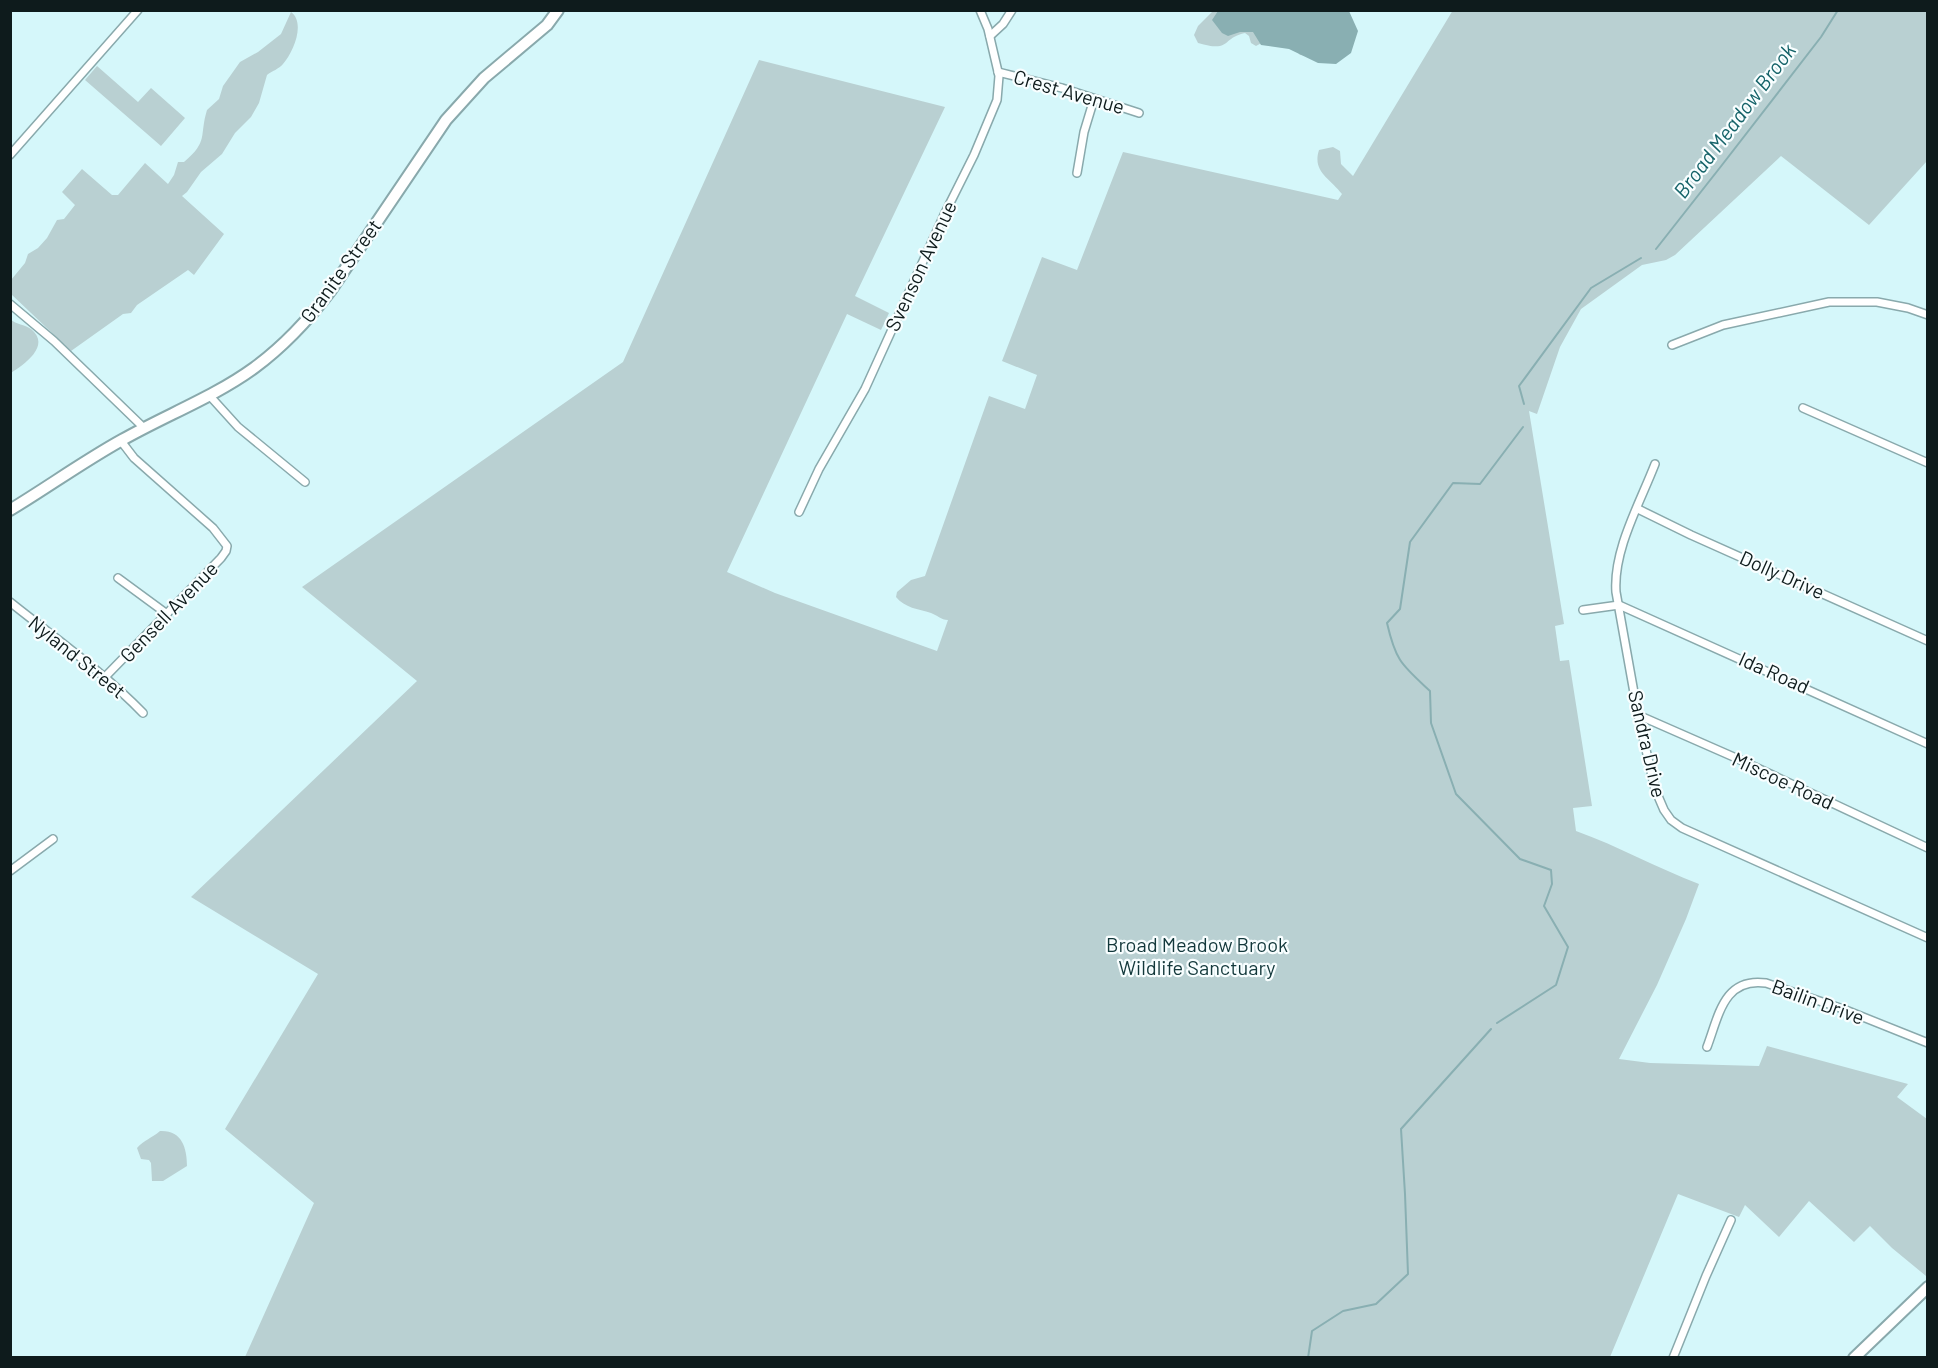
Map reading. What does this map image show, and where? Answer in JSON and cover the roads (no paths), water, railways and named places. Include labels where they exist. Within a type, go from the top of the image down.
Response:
[{"type":"street","points":[[10,155],[138,10]]},
{"type":"street","name":"Granite Street","points":[[10,510],[121,441],[209,394],[260,363],[311,316],[331,290],[446,120],[484,78],[547,25],[558,10]]},
{"type":"street","name":"Svenson Avenue","points":[[799,512],[819,470],[865,389],[944,215],[974,155],[997,100],[998,72],[990,36],[980,10]]},
{"type":"street","points":[[990,36],[1003,24],[1012,10]]},
{"type":"street","name":"Crest Avenue","points":[[998,72],[1062,88],[1139,112]]},
{"type":"street","points":[[1077,173],[1084,132],[1094,99]]},
{"type":"street","points":[[1672,345],[1723,325],[1829,302],[1877,302],[1908,308],[1928,315]]},
{"type":"street","points":[[10,304],[54,341],[144,428]]},
{"type":"street","points":[[209,394],[238,427],[305,482]]},
{"type":"street","points":[[1803,408],[1928,464]]},
{"type":"street","name":"Gensell Avenue","points":[[105,678],[226,551],[225,543],[213,528],[135,458],[121,441]]},
{"type":"street","name":"Sandra Drive","points":[[1655,464],[1618,560],[1615,574],[1638,715],[1659,803],[1676,824],[1928,938]]},
{"type":"street","name":"Dolly Drive","points":[[1638,508],[1691,535],[1928,641]]},
{"type":"street","points":[[117,578],[167,614]]},
{"type":"street","name":"Nyland Street","points":[[10,602],[65,643],[126,695],[143,713]]},
{"type":"street","points":[[1583,610],[1619,604]]},
{"type":"street","name":"Ida Road","points":[[1619,604],[1928,744]]},
{"type":"street","name":"Miscoe Road","points":[[1638,715],[1928,848]]},
{"type":"street","points":[[10,871],[53,839]]},
{"type":"street","name":"Bailin Drive","points":[[1707,1047],[1728,995],[1738,987],[1757,981],[1766,982],[1843,1009],[1928,1043]]},
{"type":"street","points":[[1673,1358],[1731,1221]]},
{"type":"street","points":[[1854,1358],[1928,1287]]},
{"type":"waterway","name":"Broad Meadow Brook","points":[[1656,249],[1821,37],[1838,10]]},
{"type":"waterway","name":"Broad Meadow Brook","points":[[1524,404],[1519,386],[1591,288],[1641,258]]},
{"type":"waterway","name":"Broad Meadow Brook","points":[[1497,1023],[1556,985],[1568,947],[1544,906],[1552,884],[1551,870],[1520,859],[1456,794],[1431,723],[1430,691],[1401,662],[1387,623],[1400,609],[1410,542],[1453,483],[1480,484],[1523,427]]},
{"type":"waterway","name":"Broad Meadow Brook","points":[[1308,1358],[1312,1331],[1343,1311],[1376,1304],[1408,1274],[1401,1129],[1491,1029]]},
{"type":"park label","name":"Broad Meadow Brook Wildlife Sanctuary","points":[[1197,956]]}]
